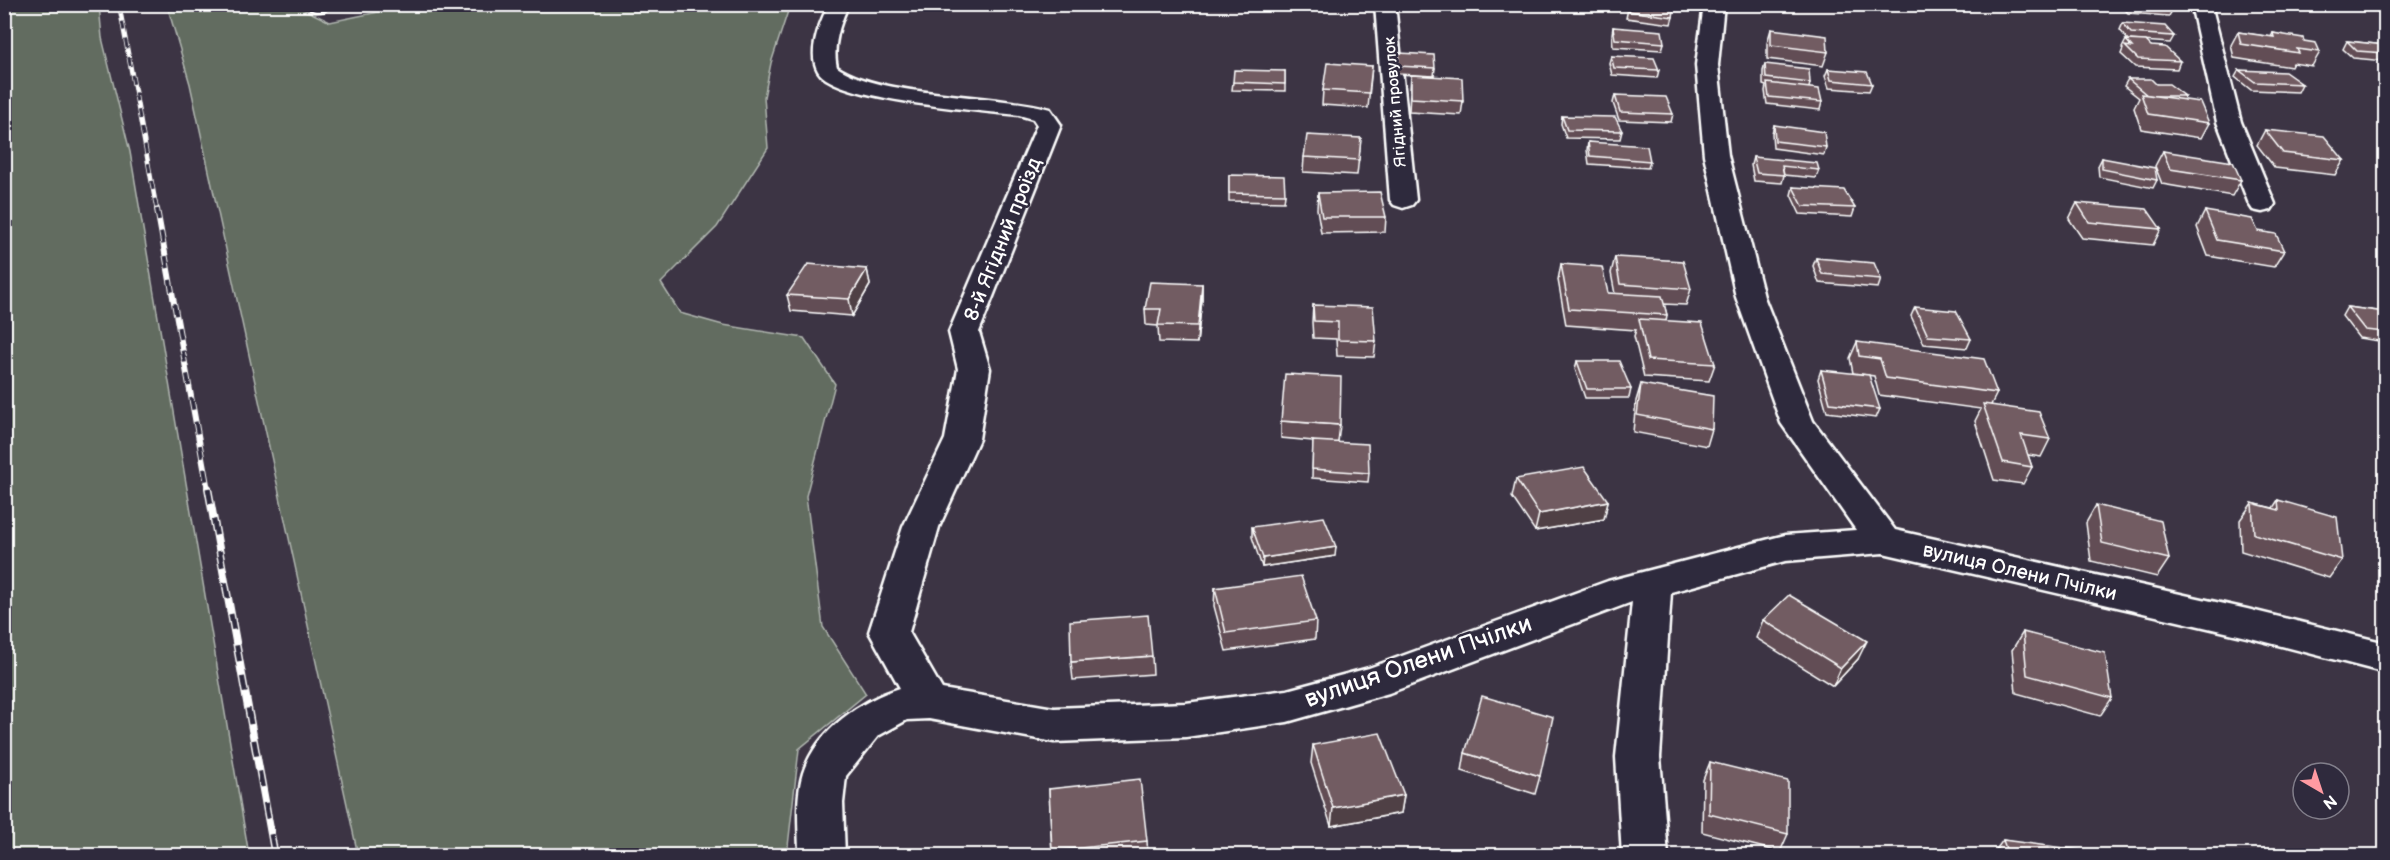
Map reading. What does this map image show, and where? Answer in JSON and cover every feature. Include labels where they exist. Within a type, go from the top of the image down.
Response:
[{"type":"street","name":"8-й Ягідний проїзд","points":[[839,4],[830,25],[825,52],[826,68],[832,75],[872,88],[1020,108],[1042,114],[1049,125],[964,332],[974,369],[962,439],[921,527],[889,632],[929,703]]},
{"type":"street","name":"Ягідний провулок","points":[[1385,4],[1403,200]]},
{"type":"street","points":[[1714,4],[1707,65],[1716,155],[1750,297],[1797,423],[1883,540]]},
{"type":"street","points":[[2201,4],[2229,122],[2262,204]]},
{"type":"street","name":"вулиця Олени Пчілки","points":[[822,855],[821,803],[825,773],[841,748],[863,724],[901,704],[929,703],[1054,725],[1186,720],[1287,706],[1375,682],[1608,595],[1785,548],[1883,540],[2247,622],[2385,658]]},
{"type":"street","points":[[1645,855],[1638,758],[1653,583]]},
{"type":"green space","points":[[5,4],[99,5],[102,38],[130,152],[249,855],[5,855]]},
{"type":"green space","points":[[167,5],[295,5],[330,22],[412,5],[790,5],[771,63],[764,97],[768,148],[717,227],[661,283],[680,313],[723,325],[804,338],[835,384],[806,496],[823,627],[866,694],[799,749],[787,855],[358,855],[190,84]]},
{"type":"building","points":[[1629,4],[1675,4],[1673,17],[1628,11]]},
{"type":"building","points":[[2129,4],[2168,4],[2173,9],[2131,6]]},
{"type":"building","points":[[2123,23],[2165,26],[2174,36],[2131,33]]},
{"type":"building","points":[[1613,27],[1662,31],[1664,43],[1615,39]]},
{"type":"building","points":[[1771,29],[1827,36],[1828,52],[1771,45]]},
{"type":"building","points":[[2238,32],[2274,37],[2273,33],[2303,38],[2304,41],[2316,43],[2320,52],[2297,49],[2299,53],[2241,44]]},
{"type":"building","points":[[2126,40],[2146,41],[2151,46],[2165,47],[2180,61],[2138,59],[2125,46],[2132,47]]},
{"type":"building","points":[[2347,41],[2385,45],[2385,53],[2357,51]]},
{"type":"building","points":[[1399,53],[1434,55],[1435,68],[1398,66]]},
{"type":"building","points":[[1611,56],[1654,58],[1659,70],[1614,68]]},
{"type":"building","points":[[1327,63],[1372,66],[1369,93],[1323,90]]},
{"type":"building","points":[[1765,64],[1809,69],[1810,83],[1766,78]]},
{"type":"building","points":[[1828,69],[1867,72],[1872,84],[1831,80]]},
{"type":"building","points":[[1234,70],[1285,71],[1285,84],[1233,82]]},
{"type":"building","points":[[2239,70],[2285,72],[2302,84],[2255,82]]},
{"type":"building","points":[[1411,75],[1462,78],[1463,101],[1411,98]]},
{"type":"building","points":[[2128,79],[2151,79],[2156,84],[2169,84],[2185,96],[2147,95]]},
{"type":"building","points":[[1767,83],[1819,89],[1822,102],[1769,97]]},
{"type":"building","points":[[2141,94],[2200,102],[2209,123],[2148,114]]},
{"type":"building","points":[[1615,95],[1666,97],[1673,114],[1620,112]]},
{"type":"building","points":[[1562,116],[1615,117],[1622,131],[1567,130]]},
{"type":"building","points":[[1774,125],[1824,132],[1826,147],[1775,141]]},
{"type":"building","points":[[2265,130],[2324,136],[2344,160],[2283,153]]},
{"type":"building","points":[[1307,135],[1361,138],[1359,160],[1304,157]]},
{"type":"building","points":[[1588,142],[1647,146],[1650,161],[1590,156]]},
{"type":"building","points":[[2163,151],[2233,162],[2241,180],[2170,169]]},
{"type":"building","points":[[1753,157],[1817,163],[1819,170],[1782,166],[1784,175],[1757,173]]},
{"type":"building","points":[[2102,158],[2155,168],[2157,180],[2102,169]]},
{"type":"building","points":[[1229,175],[1284,176],[1285,194],[1229,193]]},
{"type":"building","points":[[1793,187],[1844,190],[1855,208],[1803,206]]},
{"type":"building","points":[[1380,192],[1386,217],[1322,217],[1318,193]]},
{"type":"building","points":[[2077,203],[2147,209],[2161,229],[2089,222]]},
{"type":"building","points":[[2205,211],[2252,219],[2258,231],[2276,234],[2284,251],[2217,240]]},
{"type":"building","points":[[1615,257],[1683,261],[1691,289],[1620,284]]},
{"type":"building","points":[[1816,258],[1874,263],[1881,279],[1822,274]]},
{"type":"building","points":[[808,264],[867,269],[849,299],[787,295]]},
{"type":"building","points":[[1561,264],[1602,267],[1608,293],[1662,296],[1667,315],[1569,309]]},
{"type":"building","points":[[1150,282],[1202,284],[1198,326],[1158,325],[1161,309],[1145,309]]},
{"type":"building","points":[[1313,305],[1373,307],[1376,341],[1338,340],[1338,322],[1314,321]]},
{"type":"building","points":[[1915,307],[1956,311],[1971,339],[1928,336]]},
{"type":"building","points":[[2347,307],[2385,312],[2385,332],[2365,330]]},
{"type":"building","points":[[1639,319],[1702,323],[1715,364],[1648,360]]},
{"type":"building","points":[[1857,342],[1984,359],[1997,393],[1886,378],[1880,359],[1859,356]]},
{"type":"building","points":[[1577,361],[1619,361],[1631,389],[1587,389]]},
{"type":"building","points":[[1821,370],[1869,375],[1880,409],[1830,403]]},
{"type":"building","points":[[1285,374],[1341,377],[1340,425],[1281,421]]},
{"type":"building","points":[[1641,384],[1713,396],[1712,429],[1637,415]]},
{"type":"building","points":[[1983,404],[2039,412],[2050,439],[2021,435],[2032,467],[2003,462]]},
{"type":"building","points":[[1313,441],[1368,444],[1369,473],[1312,469]]},
{"type":"building","points":[[1584,467],[1608,501],[1539,514],[1516,479]]},
{"type":"building","points":[[2278,500],[2337,517],[2342,560],[2254,534],[2252,503],[2279,510]]},
{"type":"building","points":[[2096,505],[2161,521],[2169,559],[2102,543]]},
{"type":"building","points":[[1324,517],[1336,547],[1263,558],[1252,527]]},
{"type":"building","points":[[1301,576],[1316,621],[1226,633],[1215,588]]},
{"type":"building","points":[[1789,595],[1867,641],[1841,668],[1763,620]]},
{"type":"building","points":[[1148,615],[1152,656],[1071,662],[1070,621]]},
{"type":"building","points":[[2023,632],[2105,653],[2112,698],[2027,675]]},
{"type":"building","points":[[1482,696],[1553,717],[1540,776],[1465,753]]},
{"type":"building","points":[[1380,733],[1404,795],[1333,808],[1313,745]]},
{"type":"building","points":[[1710,762],[1788,781],[1788,834],[1709,814]]},
{"type":"building","points":[[1140,779],[1147,841],[1052,851],[1049,789]]},
{"type":"building","points":[[2003,840],[2079,850],[2081,855],[2008,855]]},
{"type":"railway","points":[[119,4],[157,211]]},
{"type":"railway","points":[[157,209],[208,490]]},
{"type":"railway","points":[[208,488],[275,856]]}]
